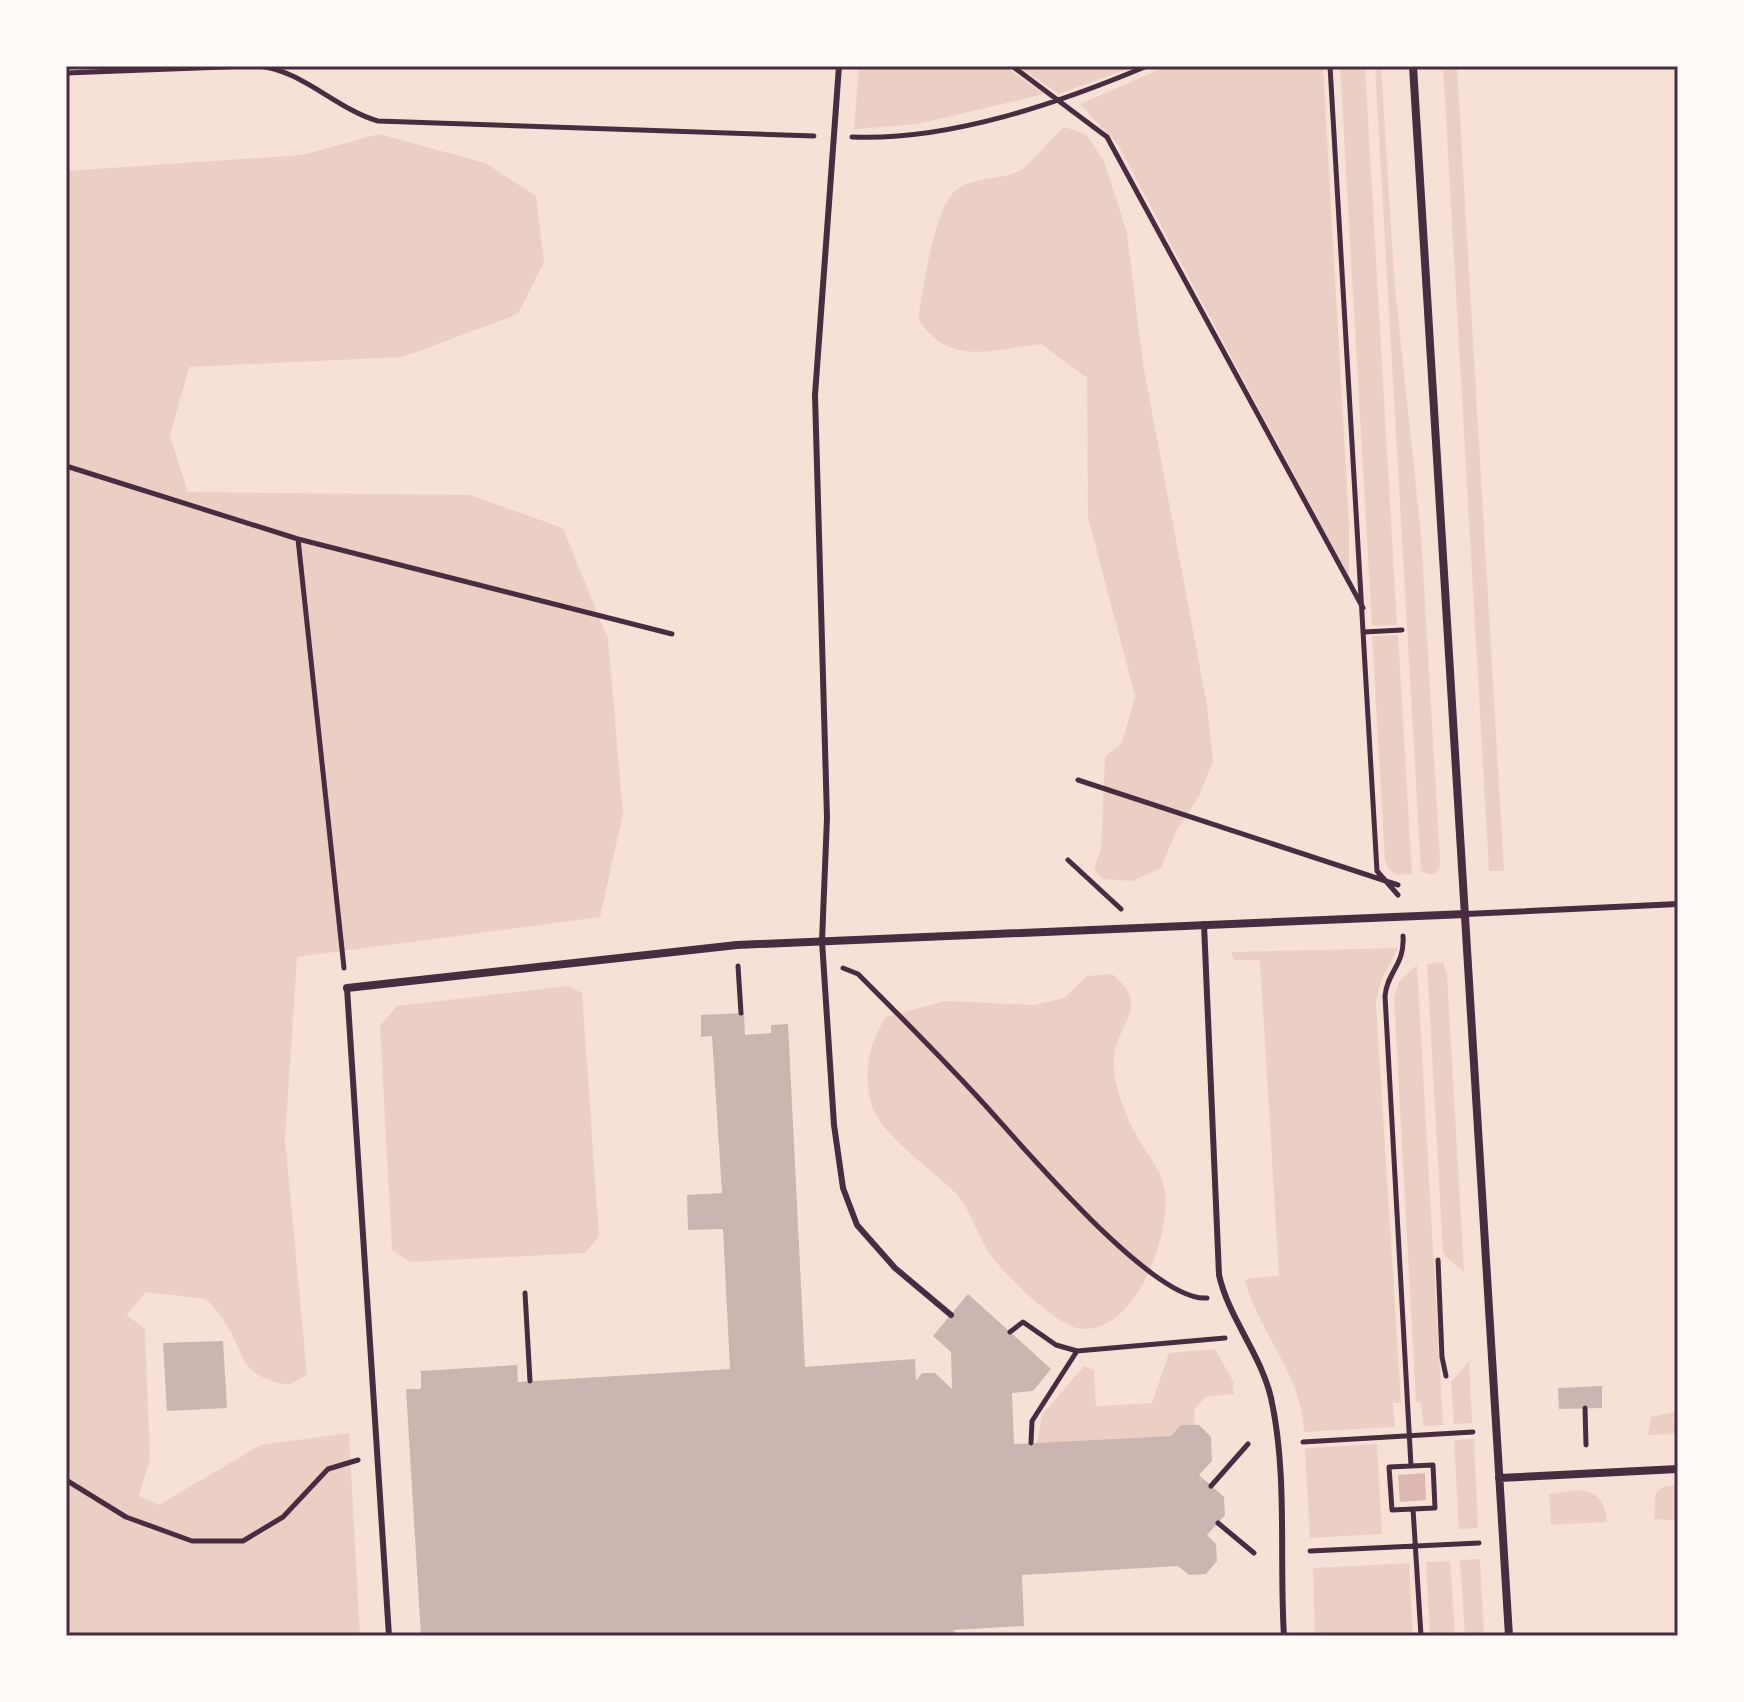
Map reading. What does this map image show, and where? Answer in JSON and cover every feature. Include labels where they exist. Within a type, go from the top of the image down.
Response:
[{"type":"street","points":[[1413,66],[1509,1636]]},
{"type":"street","points":[[347,988],[737,945],[1466,914]]},
{"type":"street","points":[[1499,1478],[1678,1469]]},
{"type":"lane","points":[[839,66],[815,395],[827,818],[822,941],[834,1125],[849,1209],[874,1246],[951,1315]]},
{"type":"lane","points":[[1466,914],[1678,904]]},
{"type":"lane","points":[[1204,924],[1217,1261],[1224,1297],[1264,1375],[1275,1420],[1284,1636]]},
{"type":"lane","points":[[347,988],[389,1636]]},
{"type":"path","points":[[66,73],[250,66]]},
{"type":"path","points":[[257,66],[283,70],[342,107],[378,121],[834,137],[895,135],[951,127],[1063,101],[1147,66]]},
{"type":"path","points":[[1012,66],[1063,101],[1107,137],[1363,609]]},
{"type":"path","points":[[1330,66],[1377,871],[1401,900]]},
{"type":"path","points":[[66,466],[298,539],[672,634]]},
{"type":"path","points":[[298,539],[347,988]]},
{"type":"path","points":[[1364,632],[1402,630]]},
{"type":"path","points":[[1078,780],[1398,885]]},
{"type":"path","points":[[1068,860],[1124,911]]},
{"type":"path","points":[[737,945],[741,1013]]},
{"type":"path","points":[[1404,947],[1404,956],[1386,987],[1385,996],[1411,1466]]},
{"type":"path","points":[[823,959],[858,974],[1089,1217],[1140,1264],[1195,1299],[1224,1297]]},
{"type":"path","points":[[1438,1260],[1442,1357],[1446,1376]]},
{"type":"path","points":[[525,1293],[530,1381]]},
{"type":"path","points":[[1010,1332],[1023,1322],[1056,1345],[1077,1351],[1242,1336]]},
{"type":"path","points":[[1031,1443],[1032,1421],[1077,1351]]},
{"type":"path","points":[[1585,1408],[1586,1445]]},
{"type":"path","points":[[1303,1442],[1473,1432]]},
{"type":"path","points":[[1211,1486],[1248,1444]]},
{"type":"path","points":[[66,1480],[126,1517],[192,1541],[243,1541],[283,1517],[328,1469],[379,1453]]},
{"type":"path","points":[[1433,1465],[1435,1508],[1392,1510],[1389,1467],[1411,1466],[1433,1465]]},
{"type":"path","points":[[1413,1509],[1421,1636]]},
{"type":"path","points":[[1218,1523],[1254,1553]]},
{"type":"path","points":[[1310,1551],[1479,1543]]},
{"type":"shaded area","points":[[859,66],[1004,66],[1044,94],[918,124],[854,129]]},
{"type":"shaded area","points":[[1017,66],[1136,66],[1059,94]]},
{"type":"shaded area","points":[[1168,66],[1323,66],[1349,525],[1349,577],[1118,145],[1080,104]]},
{"type":"shaded area","points":[[1340,66],[1365,66],[1397,625],[1372,626]]},
{"type":"shaded area","points":[[1375,66],[1381,66],[1395,288],[1421,534],[1440,861],[1439,870],[1431,875],[1421,871]]},
{"type":"shaded area","points":[[1443,66],[1457,66],[1504,871],[1489,871]]},
{"type":"shaded area","points":[[1065,127],[1086,134],[1104,161],[1127,233],[1143,364],[1207,705],[1213,761],[1199,796],[1176,832],[1161,868],[1132,881],[1103,879],[1094,869],[1101,848],[1105,757],[1122,743],[1135,696],[1088,517],[1087,378],[1041,344],[988,351],[957,350],[930,334],[918,319],[931,250],[948,199],[963,186],[1021,170]]},
{"type":"shaded area","points":[[379,134],[485,163],[536,196],[544,262],[518,314],[403,357],[189,367],[170,436],[188,492],[470,495],[563,528],[608,639],[623,814],[600,917],[297,957],[285,1139],[307,1375],[289,1385],[255,1373],[244,1360],[224,1321],[206,1299],[146,1292],[127,1315],[145,1329],[150,1459],[139,1496],[159,1505],[260,1445],[349,1433],[360,1636],[66,1636],[66,171],[302,155]]},
{"type":"shaded area","points":[[1398,635],[1412,874],[1397,875],[1389,870],[1385,860],[1372,636]]},
{"type":"shaded area","points":[[1398,948],[1381,981],[1376,1002],[1401,1403],[1393,1403],[1395,1427],[1304,1432],[1296,1392],[1245,1281],[1248,1278],[1279,1276],[1260,960],[1234,960],[1231,952]]},
{"type":"shaded area","points":[[1443,962],[1447,975],[1464,1272],[1443,1254],[1427,964]]},
{"type":"shaded area","points":[[1417,965],[1443,1425],[1423,1426],[1421,1402],[1416,1402],[1394,998],[1399,982]]},
{"type":"shaded area","points":[[1112,974],[1130,996],[1131,1006],[1116,1047],[1114,1069],[1117,1087],[1133,1129],[1160,1174],[1165,1193],[1165,1212],[1155,1256],[1146,1279],[1133,1299],[1118,1316],[1101,1326],[1081,1329],[1047,1311],[1009,1277],[988,1251],[957,1195],[885,1128],[871,1103],[868,1069],[875,1037],[886,1017],[945,1001],[1034,1005],[1064,998],[1087,976]]},
{"type":"shaded area","points":[[568,986],[582,993],[599,1236],[585,1253],[410,1262],[392,1250],[380,1026],[397,1006]]},
{"type":"shaded area","points":[[1215,1349],[1233,1381],[1234,1394],[1205,1397],[1194,1410],[1195,1425],[1181,1425],[1171,1436],[1037,1443],[1042,1415],[1084,1366],[1094,1370],[1096,1406],[1152,1403],[1169,1353]]},
{"type":"shaded area","points":[[1469,1361],[1472,1423],[1454,1424],[1451,1382]]},
{"type":"shaded area","points":[[1678,1411],[1678,1434],[1648,1435],[1651,1417]]},
{"type":"shaded area","points":[[1474,1439],[1478,1528],[1459,1529],[1454,1440]]},
{"type":"shaded area","points":[[1377,1444],[1382,1534],[1310,1538],[1305,1448]]},
{"type":"shaded area","points":[[1425,1473],[1426,1500],[1400,1502],[1398,1475]]},
{"type":"shaded area","points":[[1678,1484],[1678,1521],[1654,1519],[1655,1495],[1663,1487]]},
{"type":"shaded area","points":[[1579,1490],[1592,1493],[1600,1500],[1607,1522],[1551,1525],[1549,1494]]},
{"type":"shaded area","points":[[1480,1559],[1484,1636],[1465,1636],[1460,1560]]},
{"type":"shaded area","points":[[1450,1561],[1455,1636],[1430,1636],[1426,1562]]},
{"type":"shaded area","points":[[1409,1563],[1413,1636],[1315,1636],[1313,1568]]},
{"type":"building","points":[[744,1013],[745,1035],[771,1033],[771,1025],[788,1024],[805,1367],[915,1359],[916,1381],[922,1373],[935,1373],[952,1389],[951,1352],[933,1336],[968,1294],[1051,1369],[1033,1391],[1012,1393],[1014,1444],[1171,1436],[1181,1425],[1199,1425],[1211,1437],[1212,1461],[1199,1475],[1224,1497],[1225,1515],[1207,1535],[1216,1544],[1217,1561],[1206,1574],[1189,1575],[1178,1566],[1022,1575],[1024,1626],[953,1630],[960,1636],[421,1636],[406,1389],[421,1389],[421,1371],[517,1365],[518,1382],[730,1369],[723,1229],[688,1230],[687,1195],[722,1193],[712,1036],[701,1037],[701,1015]]},
{"type":"building","points":[[223,1341],[227,1408],[167,1411],[163,1343]]},
{"type":"building","points":[[1602,1386],[1602,1408],[1559,1409],[1558,1388]]}]
